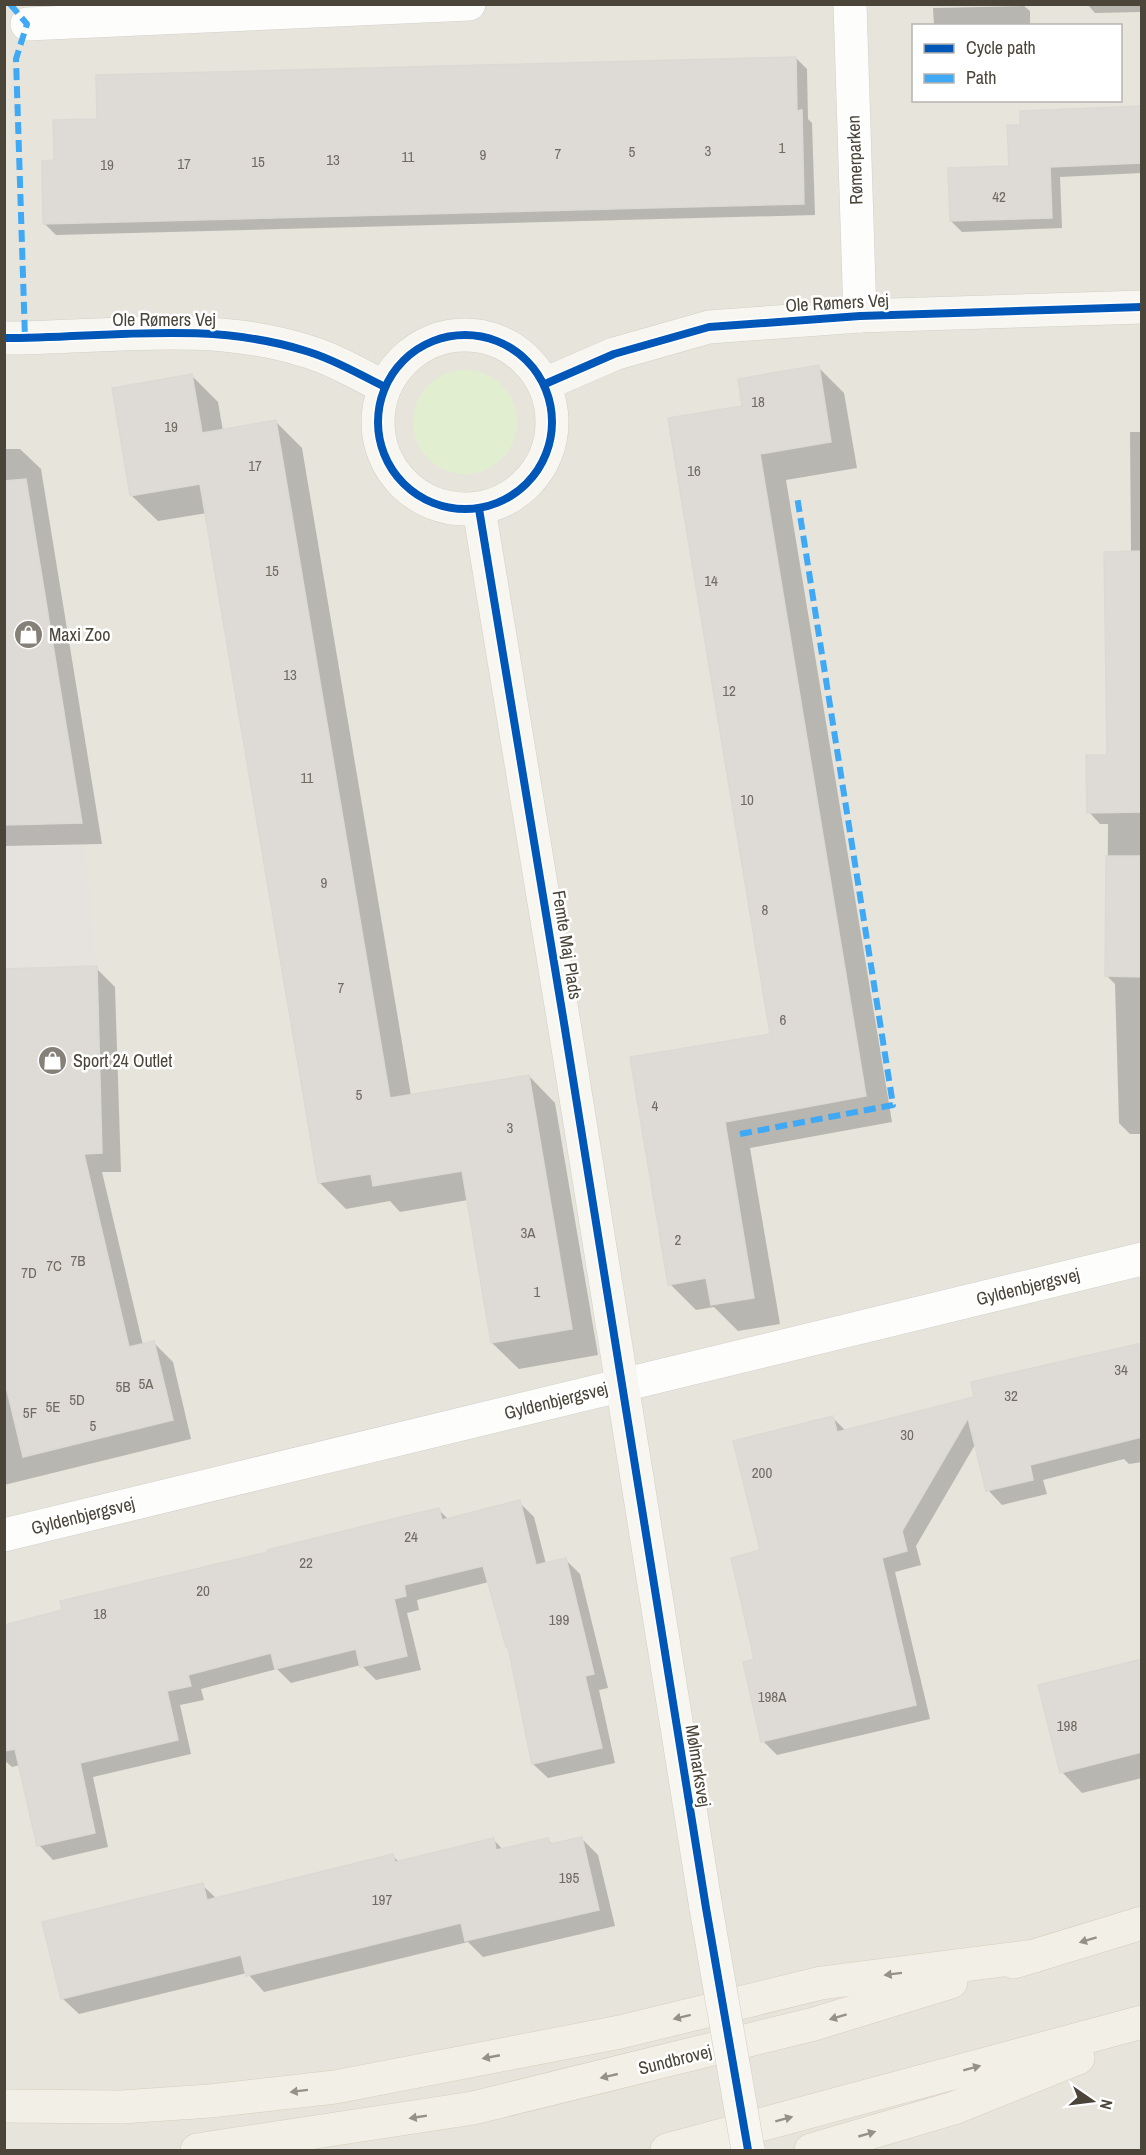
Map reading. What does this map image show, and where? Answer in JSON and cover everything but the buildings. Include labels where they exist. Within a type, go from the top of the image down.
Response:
[{"type":"main road","name":"Sundbrovej","points":[[197,2151],[473,2108],[814,2024],[1142,1923]]},
{"type":"main road","points":[[4,2106],[122,2108],[335,2087],[620,2032],[821,1983],[1034,1956]]},
{"type":"main road","points":[[667,2151],[1142,2022]]},
{"type":"main road","points":[[811,2151],[954,2108],[1142,2032]]},
{"type":"street","points":[[27,24],[469,4]]},
{"type":"street","name":"Rømerparken","points":[[850,4],[860,316]]},
{"type":"street","name":"Ole Rømers Vej","points":[[545,384],[614,354],[709,327],[860,316],[1142,308]]},
{"type":"street","name":"Ole Rømers Vej","points":[[4,338],[188,333],[239,336],[307,351],[385,387]]},
{"type":"street","points":[[464,334],[489,338],[512,348],[531,364],[545,384],[552,411],[552,438],[543,463],[527,485],[505,501],[479,509],[453,510],[427,501],[405,486],[389,465],[380,440],[378,413],[385,387],[398,366],[417,350],[439,339],[464,334]]},
{"type":"street","name":"Femte Maj Plads","points":[[479,509],[622,1385]]},
{"type":"street","name":"Gyldenbjergsvej","points":[[4,1534],[1142,1259]]},
{"type":"street","name":"Mølmarksvej","points":[[622,1385],[706,1908],[748,2151]]},
{"type":"shaded area","points":[[5,5],[1141,5],[1141,2150],[5,2150]]},
{"type":"shaded area","points":[[82,823],[97,966],[5,969],[4,825]]},
{"type":"green space","points":[[465,370],[485,374],[502,385],[513,402],[517,422],[513,442],[502,459],[485,470],[465,474],[445,470],[428,459],[417,442],[413,422],[417,402],[428,385],[445,374]]},
{"type":"marked path","points":[[10,4],[27,24],[16,59],[25,338]]},
{"type":"marked path","points":[[740,1134],[893,1105],[797,496]]},
{"type":"cycle path","points":[[545,384],[614,354],[709,327],[860,316],[1142,307]]},
{"type":"cycle path","points":[[4,338],[156,333],[232,336],[269,342],[316,354],[385,387]]},
{"type":"cycle path","points":[[465,335],[498,342],[527,360],[545,389],[552,422],[545,455],[527,484],[498,502],[465,509],[432,502],[403,484],[385,455],[378,422],[385,389],[403,360],[432,342],[465,335]]},
{"type":"cycle path","points":[[479,509],[706,1908],[748,2150]]},
{"type":"place","name":"Maxi Zoo","points":[[28,635]]},
{"type":"place","name":"Sport 24 Outlet","points":[[52,1061]]}]
